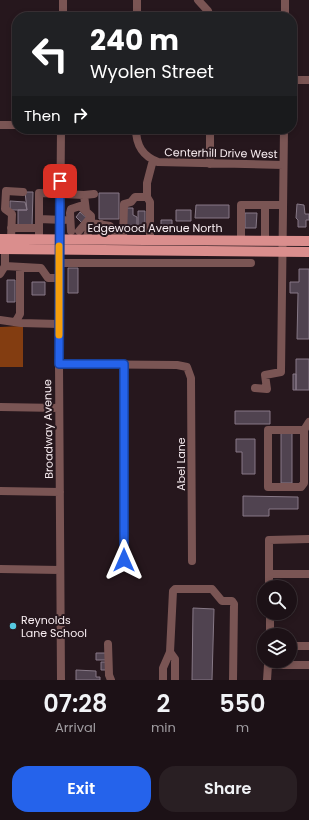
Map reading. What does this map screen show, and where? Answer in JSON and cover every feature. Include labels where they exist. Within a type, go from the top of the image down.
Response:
[{"type":"main road","name":"Edgewood Avenue North","points":[[3,249],[59,245],[83,226],[102,240],[309,241]]},
{"type":"main road","name":"Edgewood Avenue North","points":[[0,239],[39,240],[59,245],[123,251],[309,252]]},
{"type":"street","points":[[63,0],[63,12]]},
{"type":"street","points":[[136,12],[137,0]]},
{"type":"street","points":[[198,0],[209,12]]},
{"type":"street","points":[[285,0],[285,12]]},
{"type":"street","points":[[297,80],[309,80]]},
{"type":"street","points":[[0,125],[12,125]]},
{"type":"street","name":"Broadway Avenue","points":[[60,134],[59,408],[61,680]]},
{"type":"street","name":"Centerhill Drive West","points":[[136,134],[140,149],[153,160],[167,163],[283,165]]},
{"type":"street","points":[[210,134],[210,164]]},
{"type":"street","points":[[256,388],[267,389],[265,375],[281,372],[284,134]]},
{"type":"street","points":[[150,240],[150,202],[147,197],[147,183],[153,160]]},
{"type":"street","points":[[11,239],[12,214],[5,209],[6,191],[23,192]]},
{"type":"street","points":[[39,240],[39,193],[94,194]]},
{"type":"street","points":[[83,226],[84,195]]},
{"type":"street","points":[[120,240],[124,204],[130,202],[135,197],[147,197]]},
{"type":"street","points":[[241,241],[242,205],[283,205]]},
{"type":"street","points":[[265,205],[265,241]]},
{"type":"street","points":[[70,219],[71,209],[83,226]]},
{"type":"street","points":[[39,219],[70,219],[83,226],[101,224],[110,226],[120,240]]},
{"type":"street","points":[[101,224],[102,240]]},
{"type":"street","points":[[11,228],[39,228]]},
{"type":"street","points":[[173,240],[173,263]]},
{"type":"street","points":[[0,274],[5,266],[3,249]]},
{"type":"street","points":[[123,251],[123,263]]},
{"type":"street","points":[[222,252],[222,263]]},
{"type":"street","points":[[59,263],[250,263]]},
{"type":"street","points":[[5,266],[41,268],[48,278],[59,278]]},
{"type":"street","points":[[20,267],[18,317],[21,323],[59,324]]},
{"type":"street","points":[[0,320],[18,317]]},
{"type":"street","points":[[59,364],[124,364],[124,560]]},
{"type":"street","name":"Abel Lane","points":[[124,364],[177,365],[188,367],[191,378],[192,561]]},
{"type":"street","points":[[0,407],[59,408]]},
{"type":"street","points":[[304,430],[268,430],[268,487],[301,487],[304,483],[304,430],[309,422]]},
{"type":"street","points":[[0,491],[60,492]]},
{"type":"street","points":[[270,580],[269,540],[309,539]]},
{"type":"street","points":[[0,569],[60,570]]},
{"type":"street","points":[[270,574],[309,574]]},
{"type":"street","points":[[163,680],[163,668],[170,652],[173,591],[175,589],[212,588],[222,601],[232,601],[234,604],[233,680]]},
{"type":"street","points":[[108,644],[109,675],[111,680]]},
{"type":"street","points":[[297,646],[309,646]]},
{"type":"street","points":[[170,652],[175,659],[175,680]]},
{"type":"street","points":[[267,680],[268,665],[309,665]]},
{"type":"shaded area","points":[[23,326],[23,367],[0,367],[0,327]]},
{"type":"building","points":[[25,192],[33,192],[32,228],[18,227],[18,210],[27,210]]},
{"type":"building","points":[[99,193],[119,193],[119,219],[99,219]]},
{"type":"building","points":[[10,201],[25,202],[27,210],[10,210]]},
{"type":"building","points":[[297,204],[304,205],[305,214],[309,214],[309,220],[306,220],[306,227],[298,227],[298,220],[296,218]]},
{"type":"building","points":[[196,205],[229,205],[229,218],[195,218]]},
{"type":"building","points":[[126,208],[133,208],[133,215],[137,217],[137,227],[134,227],[134,230],[126,230]]},
{"type":"building","points":[[176,210],[191,210],[191,221],[176,221]]},
{"type":"building","points":[[138,211],[145,211],[145,232],[138,232]]},
{"type":"building","points":[[80,212],[88,219],[83,224],[76,217]]},
{"type":"building","points":[[245,213],[257,213],[256,228],[245,228]]},
{"type":"building","points":[[161,220],[172,220],[172,227],[161,226]]},
{"type":"building","points":[[68,268],[78,268],[78,293],[68,293]]},
{"type":"building","points":[[299,269],[309,269],[309,339],[297,339],[298,293],[290,293],[290,282],[299,282]]},
{"type":"building","points":[[7,280],[15,280],[15,302],[7,302]]},
{"type":"building","points":[[32,282],[45,282],[45,295],[32,295]]},
{"type":"building","points":[[296,359],[309,359],[309,390],[296,390]]},
{"type":"building","points":[[293,374],[296,374],[296,390],[293,390]]},
{"type":"building","points":[[235,411],[270,411],[270,424],[235,424]]},
{"type":"building","points":[[281,431],[292,432],[292,483],[281,483]]},
{"type":"building","points":[[236,439],[255,439],[255,474],[242,474],[242,452],[236,452]]},
{"type":"building","points":[[243,496],[298,497],[298,509],[269,509],[269,516],[243,516]]},
{"type":"building","points":[[193,608],[214,609],[212,680],[192,680]]},
{"type":"building","points":[[96,653],[106,653],[106,660],[96,660]]},
{"type":"building","points":[[101,662],[106,662],[106,670],[101,670]]},
{"type":"building","points":[[76,670],[96,671],[96,677],[100,677],[100,680],[76,680]]},
{"type":"slow traffic","points":[[59,246],[59,335]]},
{"type":"place","name":"Reynolds Lane School","points":[[13,626]]},
{"type":"route","points":[[60,181],[59,364],[124,364],[124,560]]}]
